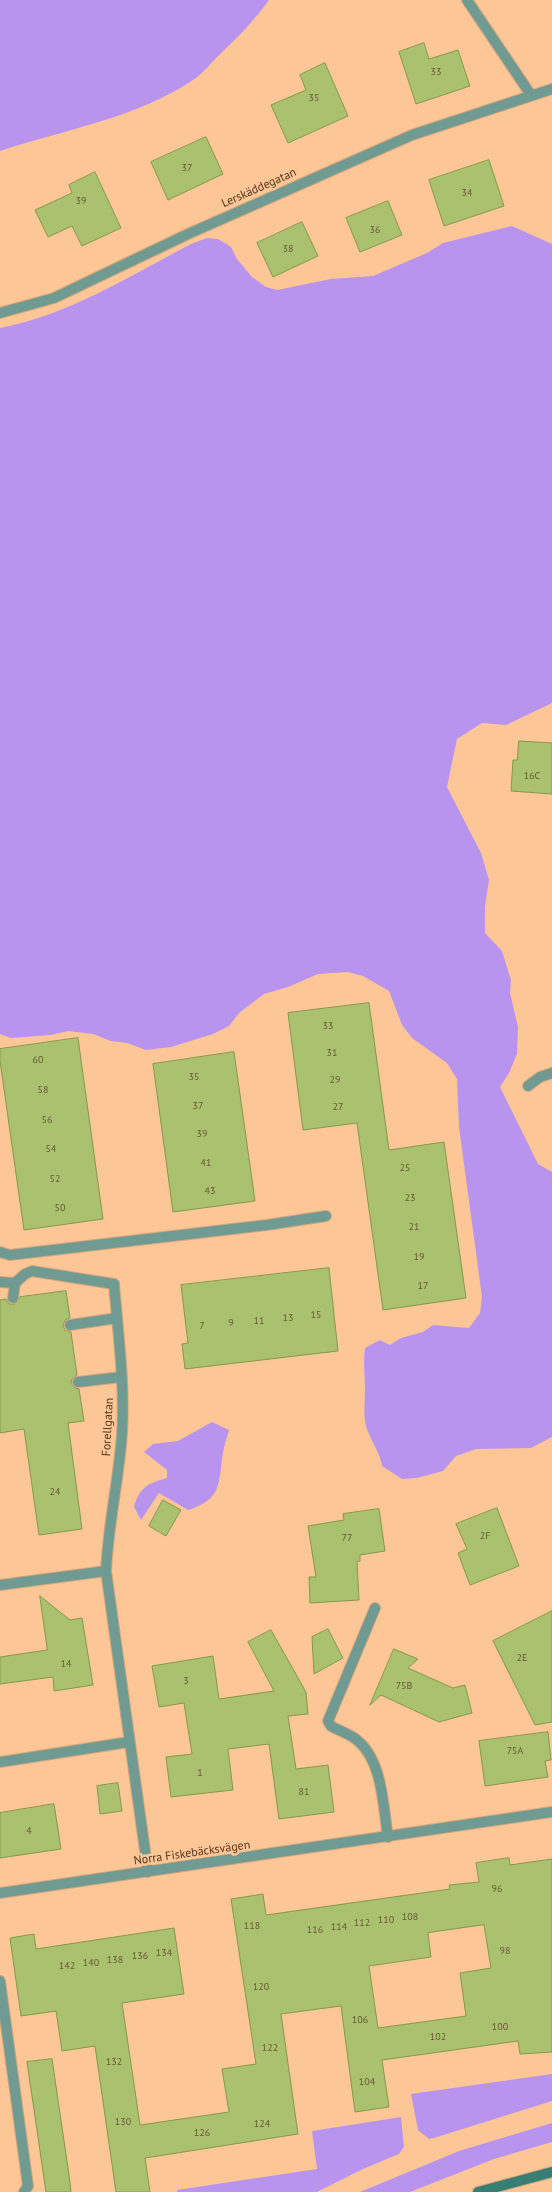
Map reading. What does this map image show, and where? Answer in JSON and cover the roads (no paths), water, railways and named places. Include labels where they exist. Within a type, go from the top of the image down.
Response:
[{"type":"street","points":[[467,0],[532,95]]},
{"type":"street","name":"Lerskäddegatan","points":[[0,313],[54,298],[188,234],[412,135],[552,89]]},
{"type":"street","points":[[528,1086],[540,1077],[552,1073]]},
{"type":"street","points":[[0,1252],[20,1254],[267,1225],[326,1216]]},
{"type":"street","name":"Forellgatan","points":[[15,1282],[32,1271],[114,1284],[121,1377],[122,1432],[106,1571],[148,1872]]},
{"type":"street","points":[[0,1282],[15,1282],[14,1298]]},
{"type":"street","points":[[70,1324],[117,1318]]},
{"type":"street","points":[[78,1382],[121,1377]]},
{"type":"street","points":[[0,1585],[106,1571]]},
{"type":"street","points":[[375,1608],[328,1721],[331,1726],[357,1740],[371,1758],[378,1777],[388,1837]]},
{"type":"street","points":[[0,1762],[129,1742]]},
{"type":"street","name":"Norra Fiskebäcksvägen","points":[[0,1893],[552,1812]]},
{"type":"street","points":[[0,1981],[28,2186],[24,2192]]},
{"type":"street","points":[[478,2192],[552,2172]]}]
